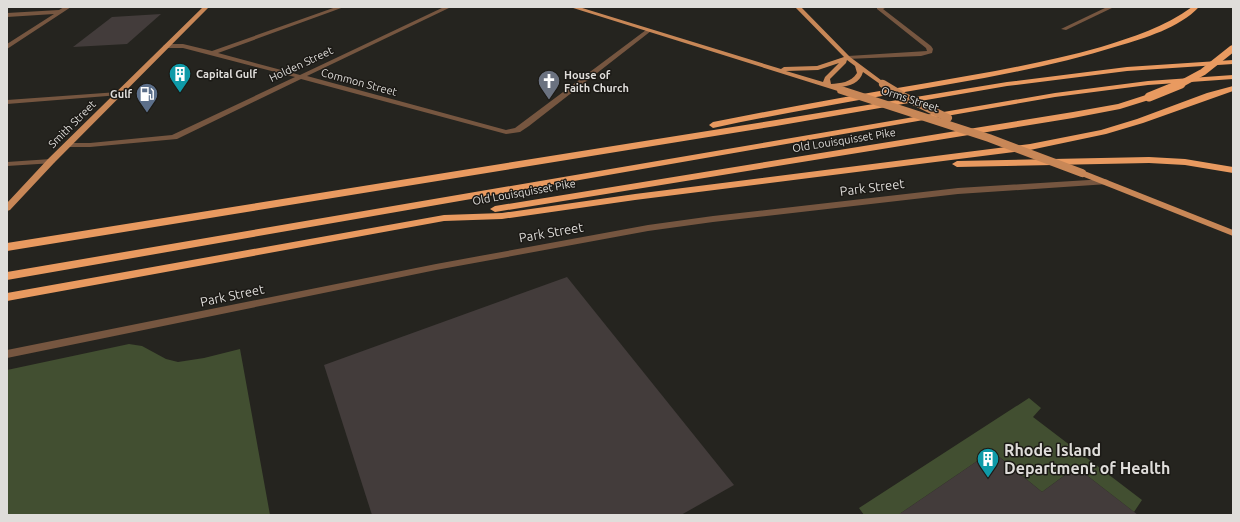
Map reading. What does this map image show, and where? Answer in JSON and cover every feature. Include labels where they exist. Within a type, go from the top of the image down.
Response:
[{"type":"highway","points":[[559,157],[812,105],[1049,62],[1091,52],[1138,38],[1171,23],[1196,7]]},
{"type":"highway","name":"Old Louisquisset Pike","points":[[444,218],[1120,106],[1174,88],[1204,72],[1232,48]]},
{"type":"highway","points":[[7,247],[1055,77],[1151,66],[1233,62]]},
{"type":"highway","points":[[7,276],[1055,95],[1142,83],[1233,77]]},
{"type":"highway","points":[[7,296],[444,218],[502,216],[627,198],[1005,151],[1074,140],[1128,125],[1233,88]]},
{"type":"highway","points":[[880,166],[1129,160],[1185,162],[1233,170]]},
{"type":"main road","name":"Smith Street","points":[[7,208],[51,161],[206,7]]},
{"type":"main road","name":"Orms Street","points":[[573,7],[841,90],[989,138],[1233,233]]},
{"type":"main road","points":[[798,7],[848,58],[882,83],[922,106],[989,138]]},
{"type":"main road","points":[[764,67],[810,69],[830,65],[848,58]]},
{"type":"main road","points":[[848,58],[827,78],[826,82],[828,86],[846,84],[856,79],[860,73],[858,66]]},
{"type":"street","points":[[7,47],[68,7]]},
{"type":"street","points":[[212,53],[341,7]]},
{"type":"street","name":"Holden Street","points":[[67,145],[90,145],[174,137],[448,7]]},
{"type":"street","points":[[848,58],[920,54],[930,52],[929,47],[879,8],[884,7]]},
{"type":"street","points":[[1064,29],[1111,7]]},
{"type":"street","points":[[7,15],[61,11]]},
{"type":"street","name":"Common Street","points":[[166,46],[183,46],[212,53],[500,132],[506,132],[517,130],[526,124],[648,31]]},
{"type":"street","points":[[7,102],[118,94]]},
{"type":"street","points":[[7,164],[51,161]]},
{"type":"street","name":"Park Street","points":[[7,354],[436,267],[648,228],[713,218],[958,190],[1105,182]]},
{"type":"green space","points":[[129,344],[142,346],[166,359],[178,362],[204,358],[240,349],[270,515],[7,515],[7,370]]},
{"type":"green space","points":[[1029,398],[1041,408],[1033,417],[1142,500],[1134,512],[1076,467],[1042,492],[992,451],[901,513],[903,515],[864,515],[859,508]]},
{"type":"building","points":[[161,14],[127,44],[73,47],[112,17]]},
{"type":"building","points":[[567,277],[734,485],[681,515],[372,515],[324,365]]},
{"type":"building","name":"Rhode Island Department of Health","points":[[992,451],[1042,492],[1076,467],[1138,515],[898,515]]},
{"type":"place","name":"Capital Gulf","points":[[180,94]]},
{"type":"place","name":"House of Faith Church","points":[[549,100]]},
{"type":"place","name":"Gulf","points":[[147,114]]},
{"type":"place","name":"Rhode Island Department of Health","points":[[988,478]]}]
